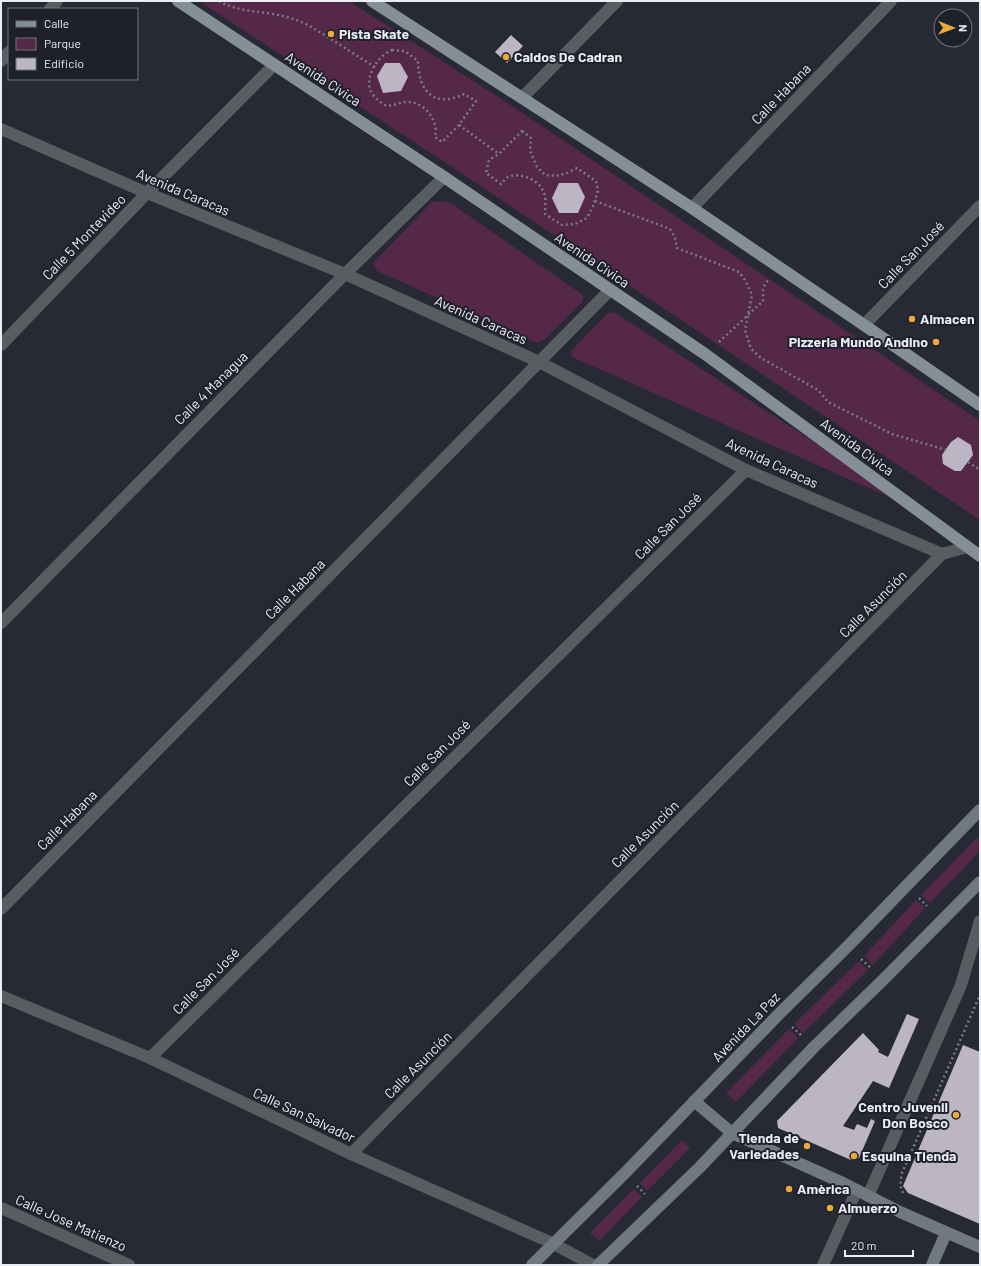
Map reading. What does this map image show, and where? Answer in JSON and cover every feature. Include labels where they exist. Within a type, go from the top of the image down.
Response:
[{"type":"main road","name":"Avenida Cívica","points":[[178,1],[444,177],[705,354],[980,556]]},
{"type":"main road","points":[[372,1],[692,208],[980,405]]},
{"type":"main road","name":"Avenida La Paz","points":[[532,1265],[625,1173],[980,810]]},
{"type":"main road","points":[[598,1265],[700,1167],[814,1047],[980,882]]},
{"type":"main road","points":[[694,1101],[732,1133],[844,1182],[900,1212],[980,1247]]},
{"type":"main road","points":[[932,1265],[946,1233]]},
{"type":"street","points":[[522,98],[617,1]]},
{"type":"street","name":"Calle Habana","points":[[692,208],[891,1]]},
{"type":"street","points":[[1,61],[8,53]]},
{"type":"street","name":"Calle 5 Montevideo","points":[[1,345],[274,65]]},
{"type":"street","name":"Avenida Caracas","points":[[1,129],[147,194],[345,274],[539,362],[746,470],[942,554]]},
{"type":"street","name":"Calle 4 Managua","points":[[1,623],[345,274],[444,177]]},
{"type":"street","name":"Calle San José","points":[[864,325],[980,206]]},
{"type":"street","name":"Calle Habana","points":[[1,909],[610,290]]},
{"type":"street","name":"Calle San José","points":[[150,1058],[746,470]]},
{"type":"street","name":"Calle Asunción","points":[[351,1154],[942,554],[967,547]]},
{"type":"street","points":[[823,1265],[863,1193],[961,985],[980,922]]},
{"type":"street","name":"Calle San Salvador","points":[[1,996],[150,1058],[351,1154],[552,1244],[593,1265]]},
{"type":"street","name":"Calle Jose Matienzo","points":[[1,1208],[129,1265]]},
{"type":"path","points":[[219,1],[229,7],[242,11],[269,13],[308,24],[375,67]]},
{"type":"path","points":[[392,50],[405,51],[418,61],[418,73],[422,86],[429,94],[437,98],[449,99],[464,94],[476,101],[459,125],[442,142],[435,138],[435,122],[429,112],[418,104],[408,102],[394,105],[384,105],[374,97],[369,85],[370,75],[375,67],[385,53],[392,50]]},
{"type":"path","points":[[459,125],[499,154]]},
{"type":"path","points":[[522,131],[531,138],[530,151],[537,167],[545,175],[556,176],[577,168],[596,181],[598,191],[595,201],[587,218],[575,224],[562,224],[545,214],[546,199],[542,188],[531,178],[520,176],[509,177],[500,184],[486,173],[489,160],[499,154],[522,131]]},
{"type":"path","points":[[595,201],[670,229],[675,238],[677,248],[739,272],[746,280],[752,295],[745,330],[751,350],[761,358],[818,390],[828,402],[892,434],[946,450]]},
{"type":"path","points":[[723,339],[763,301],[763,288]]},
{"type":"path","points":[[968,462],[980,470]]},
{"type":"path","points":[[918,898],[927,906]]},
{"type":"path","points":[[861,959],[870,968]]},
{"type":"path","points":[[896,1184],[900,1185],[902,1173],[980,995]]},
{"type":"path","points":[[792,1027],[801,1035]]},
{"type":"path","points":[[637,1186],[645,1194]]},
{"type":"green space","points":[[199,1],[349,1],[503,100],[980,421],[980,520],[449,165]]},
{"type":"green space","points":[[444,201],[452,204],[583,295],[583,301],[545,339],[537,343],[377,271],[374,266],[375,261],[432,202]]},
{"type":"green space","points":[[614,312],[886,489],[885,495],[572,357],[571,351],[608,313]]},
{"type":"green space","points":[[977,838],[980,841],[980,851],[930,903],[921,895]]},
{"type":"green space","points":[[916,900],[925,908],[873,965],[864,956]]},
{"type":"green space","points":[[859,961],[868,970],[803,1033],[794,1024]]},
{"type":"green space","points":[[789,1029],[798,1038],[736,1102],[726,1093]]},
{"type":"green space","points":[[682,1140],[690,1148],[647,1191],[640,1183]]},
{"type":"green space","points":[[634,1189],[642,1197],[599,1241],[590,1233]]},
{"type":"building","points":[[511,35],[523,46],[507,63],[495,52]]},
{"type":"building","points":[[385,63],[400,63],[408,77],[401,91],[383,93],[377,76]]},
{"type":"building","points":[[559,183],[578,183],[585,197],[578,213],[559,213],[552,198]]},
{"type":"building","points":[[958,437],[971,445],[973,455],[961,471],[955,471],[943,464],[942,455],[951,442]]},
{"type":"building","points":[[907,1014],[919,1019],[889,1088],[873,1081],[843,1126],[854,1130],[857,1124],[867,1128],[871,1119],[875,1121],[859,1158],[851,1160],[778,1128],[777,1121],[863,1033],[879,1050],[878,1052],[888,1057]]},
{"type":"building","name":"Centro Juvenil Don Bosco","points":[[963,1045],[980,1052],[980,1224],[908,1193],[903,1186]]},
{"type":"place","name":"Pista Skate","points":[[331,34]]},
{"type":"place","name":"Caldos De Cadran","points":[[506,57]]},
{"type":"place","name":"Almacen","points":[[912,319]]},
{"type":"place","name":"Pizzeria Mundo Andino","points":[[936,342]]},
{"type":"place","name":"Centro Juvenil Don Bosco","points":[[956,1115]]},
{"type":"place","name":"Tienda de Variedades","points":[[807,1146]]},
{"type":"place","name":"Esquina Tienda","points":[[854,1156]]},
{"type":"place","name":"Amèrica","points":[[789,1189]]},
{"type":"place","name":"Almuerzo","points":[[830,1208]]}]
